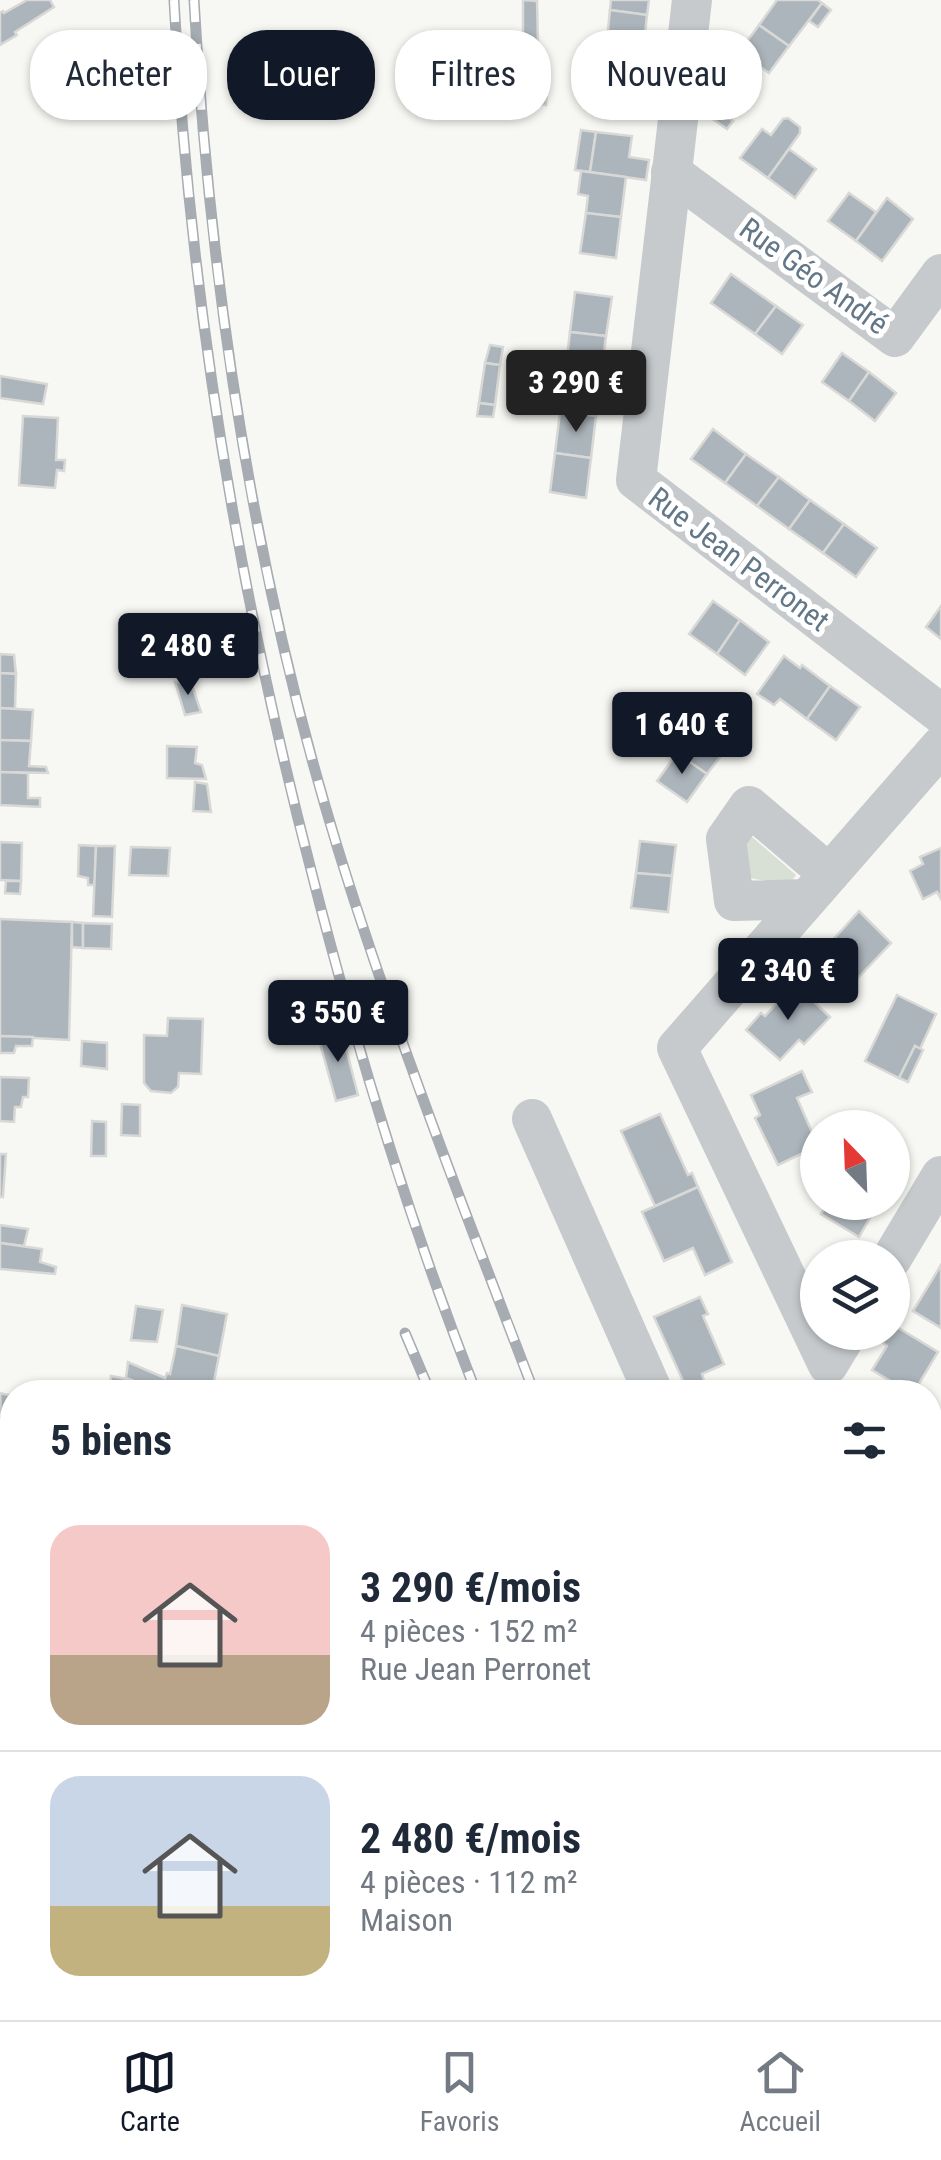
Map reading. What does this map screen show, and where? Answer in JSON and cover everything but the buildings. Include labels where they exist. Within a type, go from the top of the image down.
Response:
[{"type":"street","name":"Rue Jean Perronet","points":[[692,0],[636,480],[941,714]]},
{"type":"street","name":"Rue Géo André","points":[[671,172],[895,337],[941,274]]},
{"type":"street","points":[[800,1307],[677,1048],[941,746]]},
{"type":"street","points":[[532,1120],[648,1380]]},
{"type":"street","points":[[903,1240],[941,1176]]},
{"type":"street","points":[[820,1350],[828,1366],[837,1350]]},
{"type":"shaded area","points":[[751,836],[796,875],[791,882],[731,874]]},
{"type":"railway","points":[[174,0],[191,219],[204,328],[260,652],[310,866],[365,1066],[428,1263],[472,1380]]},
{"type":"railway","points":[[194,0],[211,215],[224,321],[240,428],[281,638],[337,846],[382,984],[529,1380]]},
{"type":"railway","points":[[405,1333],[425,1380]]}]
